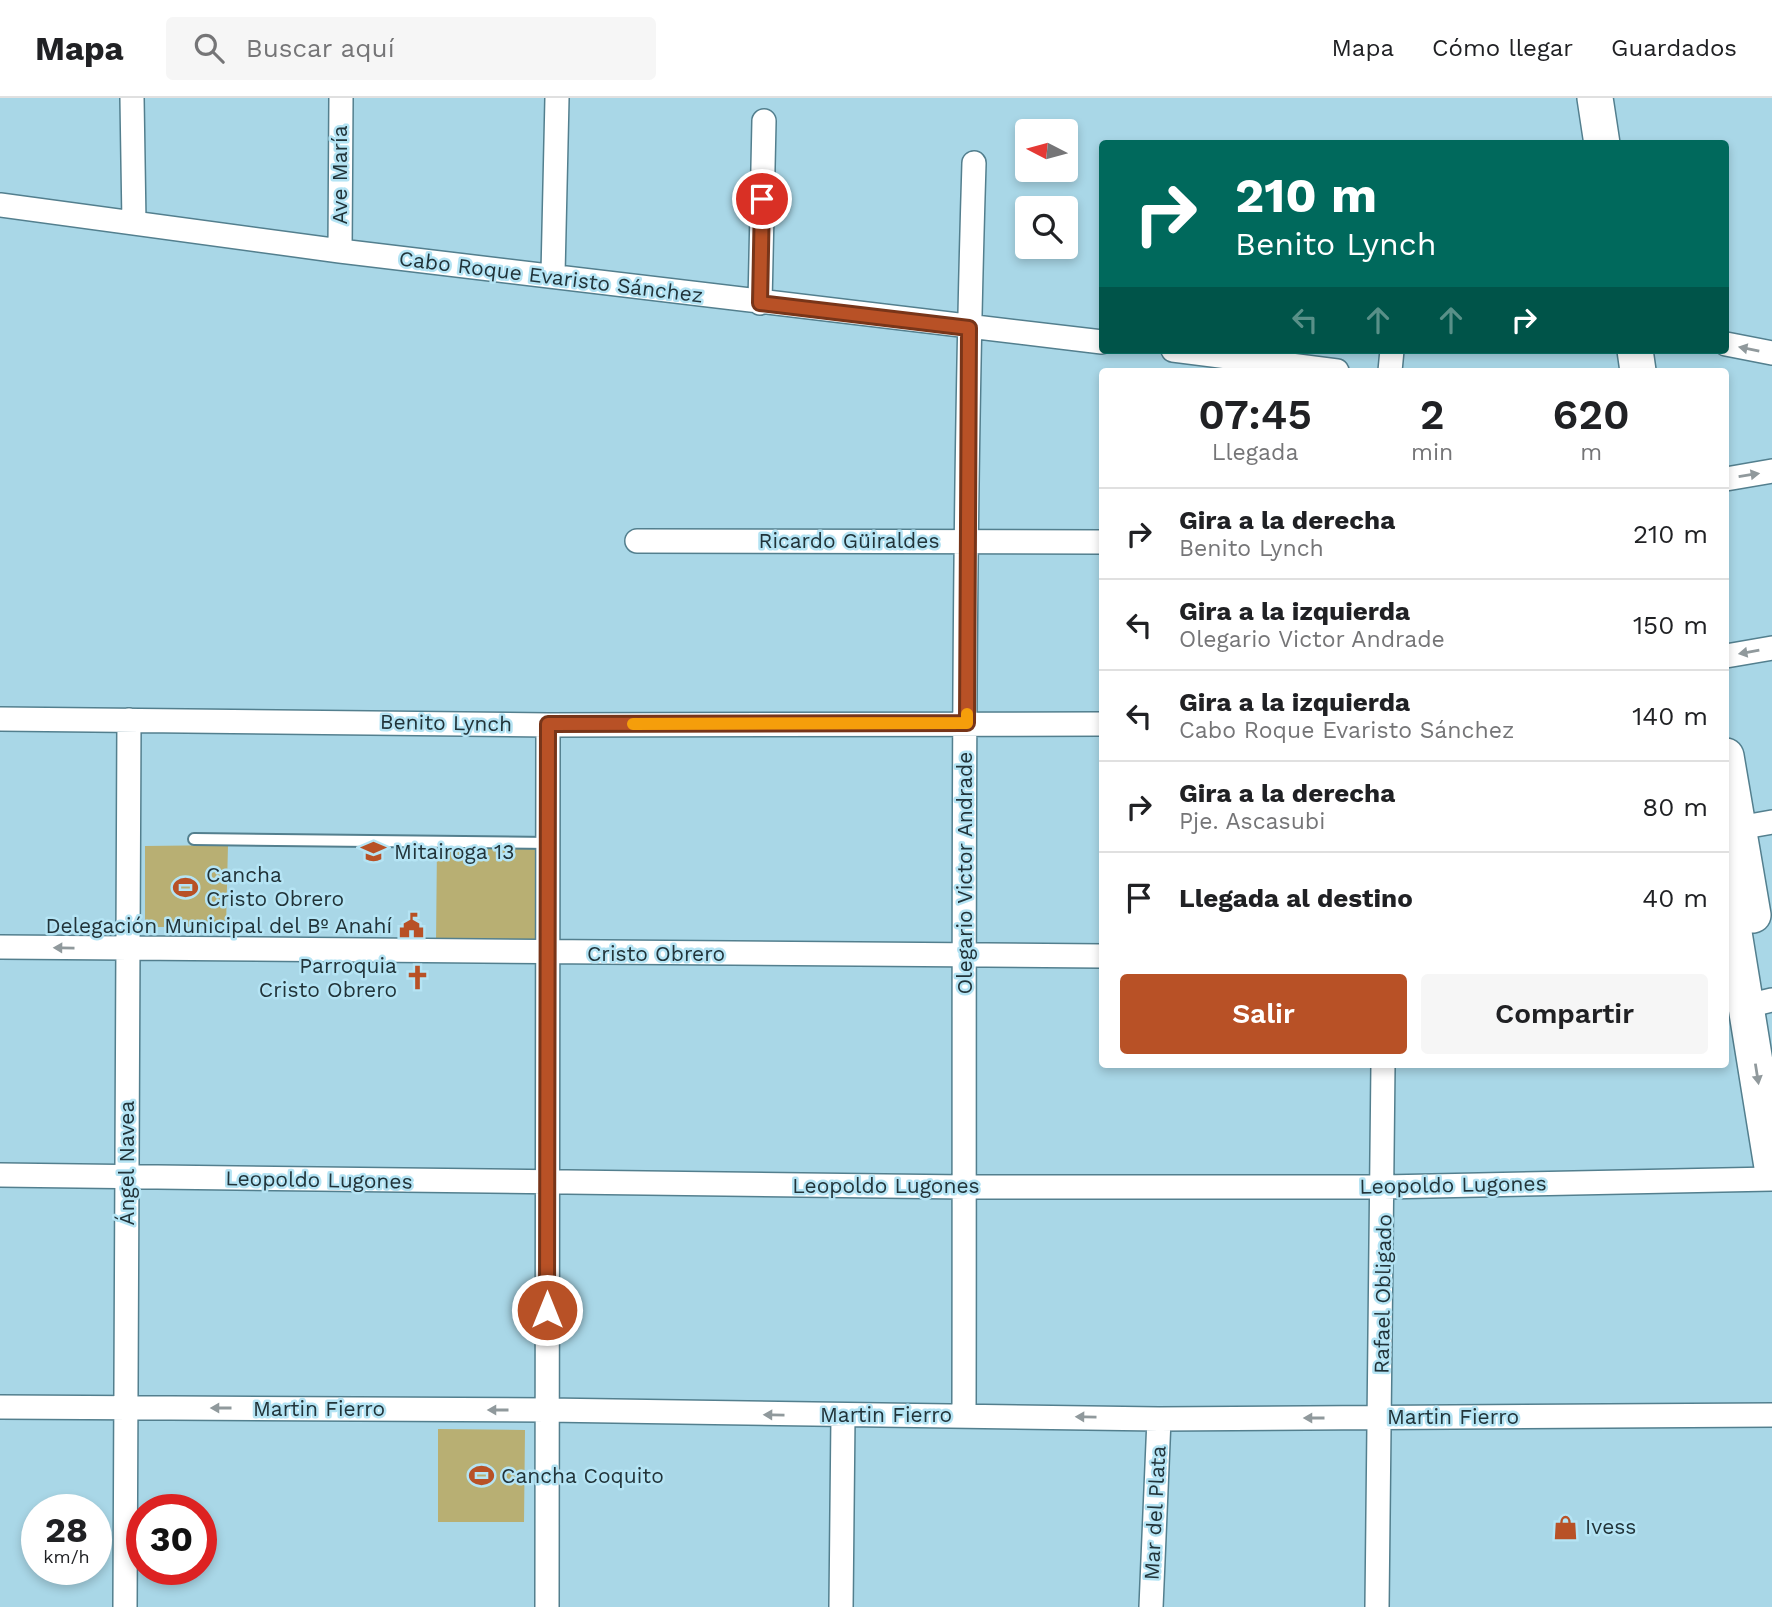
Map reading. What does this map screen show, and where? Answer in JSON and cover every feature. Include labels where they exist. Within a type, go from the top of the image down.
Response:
[{"type":"main road","points":[[1595,98],[1601,140]]},
{"type":"main road","points":[[1617,98],[1623,140]]},
{"type":"main road","points":[[1729,792],[1741,949]]},
{"type":"main road","points":[[1729,896],[1741,949],[1764,1010],[1772,1167]]},
{"type":"street","points":[[132,98],[134,223]]},
{"type":"street","name":"Ave María","points":[[340,251],[341,98]]},
{"type":"street","points":[[553,274],[557,98]]},
{"type":"street","points":[[760,303],[764,121]]},
{"type":"street","name":"Olegario Victor Andrade","points":[[964,1415],[964,955],[969,328],[974,163]]},
{"type":"street","name":"Cabo Roque Evaristo Sánchez","points":[[0,205],[340,251],[553,274],[760,303],[1099,342]]},
{"type":"street","points":[[1729,345],[1772,353]]},
{"type":"street","points":[[1205,354],[1314,368]]},
{"type":"street","points":[[1729,478],[1772,471]]},
{"type":"street","name":"Ricardo Güiraldes","points":[[637,541],[1099,542]]},
{"type":"street","points":[[1729,655],[1772,648]]},
{"type":"street","name":"Benito Lynch","points":[[0,719],[548,724],[1099,724]]},
{"type":"street","name":"Ángel Navea","points":[[125,1607],[128,1407],[128,720]]},
{"type":"street","points":[[547,1607],[550,843],[548,724]]},
{"type":"street","points":[[1732,829],[1772,822]]},
{"type":"street","name":"Cristo Obrero","points":[[0,947],[548,954],[1099,956]]},
{"type":"street","name":"Rafael Obligado","points":[[1377,1607],[1382,1418],[1383,1068]]},
{"type":"street","name":"Leopoldo Lugones","points":[[0,1175],[547,1184],[1384,1187],[1772,1179]]},
{"type":"street","name":"Martin Fierro","points":[[0,1407],[547,1410],[1159,1419],[1772,1415]]},
{"type":"street","points":[[841,1607],[843,1416]]},
{"type":"street","name":"Mar del Plata","points":[[1151,1607],[1159,1419]]},
{"type":"lane","points":[[194,839],[550,843]]},
{"type":"shaded area","points":[[437,844],[540,846],[539,945],[436,943]]},
{"type":"shaded area","name":"Cancha Cristo Obrero","points":[[228,845],[226,927],[145,927],[145,846]]},
{"type":"shaded area","name":"Cancha Coquito","points":[[438,1429],[525,1430],[524,1522],[438,1522]]},
{"type":"slow traffic","points":[[633,724],[967,723],[967,714]]},
{"type":"place","name":"Mitairoga 13","points":[[374,852]]},
{"type":"place","name":"Cancha Cristo Obrero","points":[[186,887]]},
{"type":"place","name":"Delegación Municipal del Bº Anahí","points":[[412,926]]},
{"type":"place","name":"Parroquia Cristo Obrero","points":[[417,978]]},
{"type":"place","name":"Cancha Coquito","points":[[481,1476]]},
{"type":"place","name":"Ivess","points":[[1565,1527]]},
{"type":"route","points":[[547,1310],[550,843],[548,724],[967,723],[969,328],[760,303],[762,199]]}]
